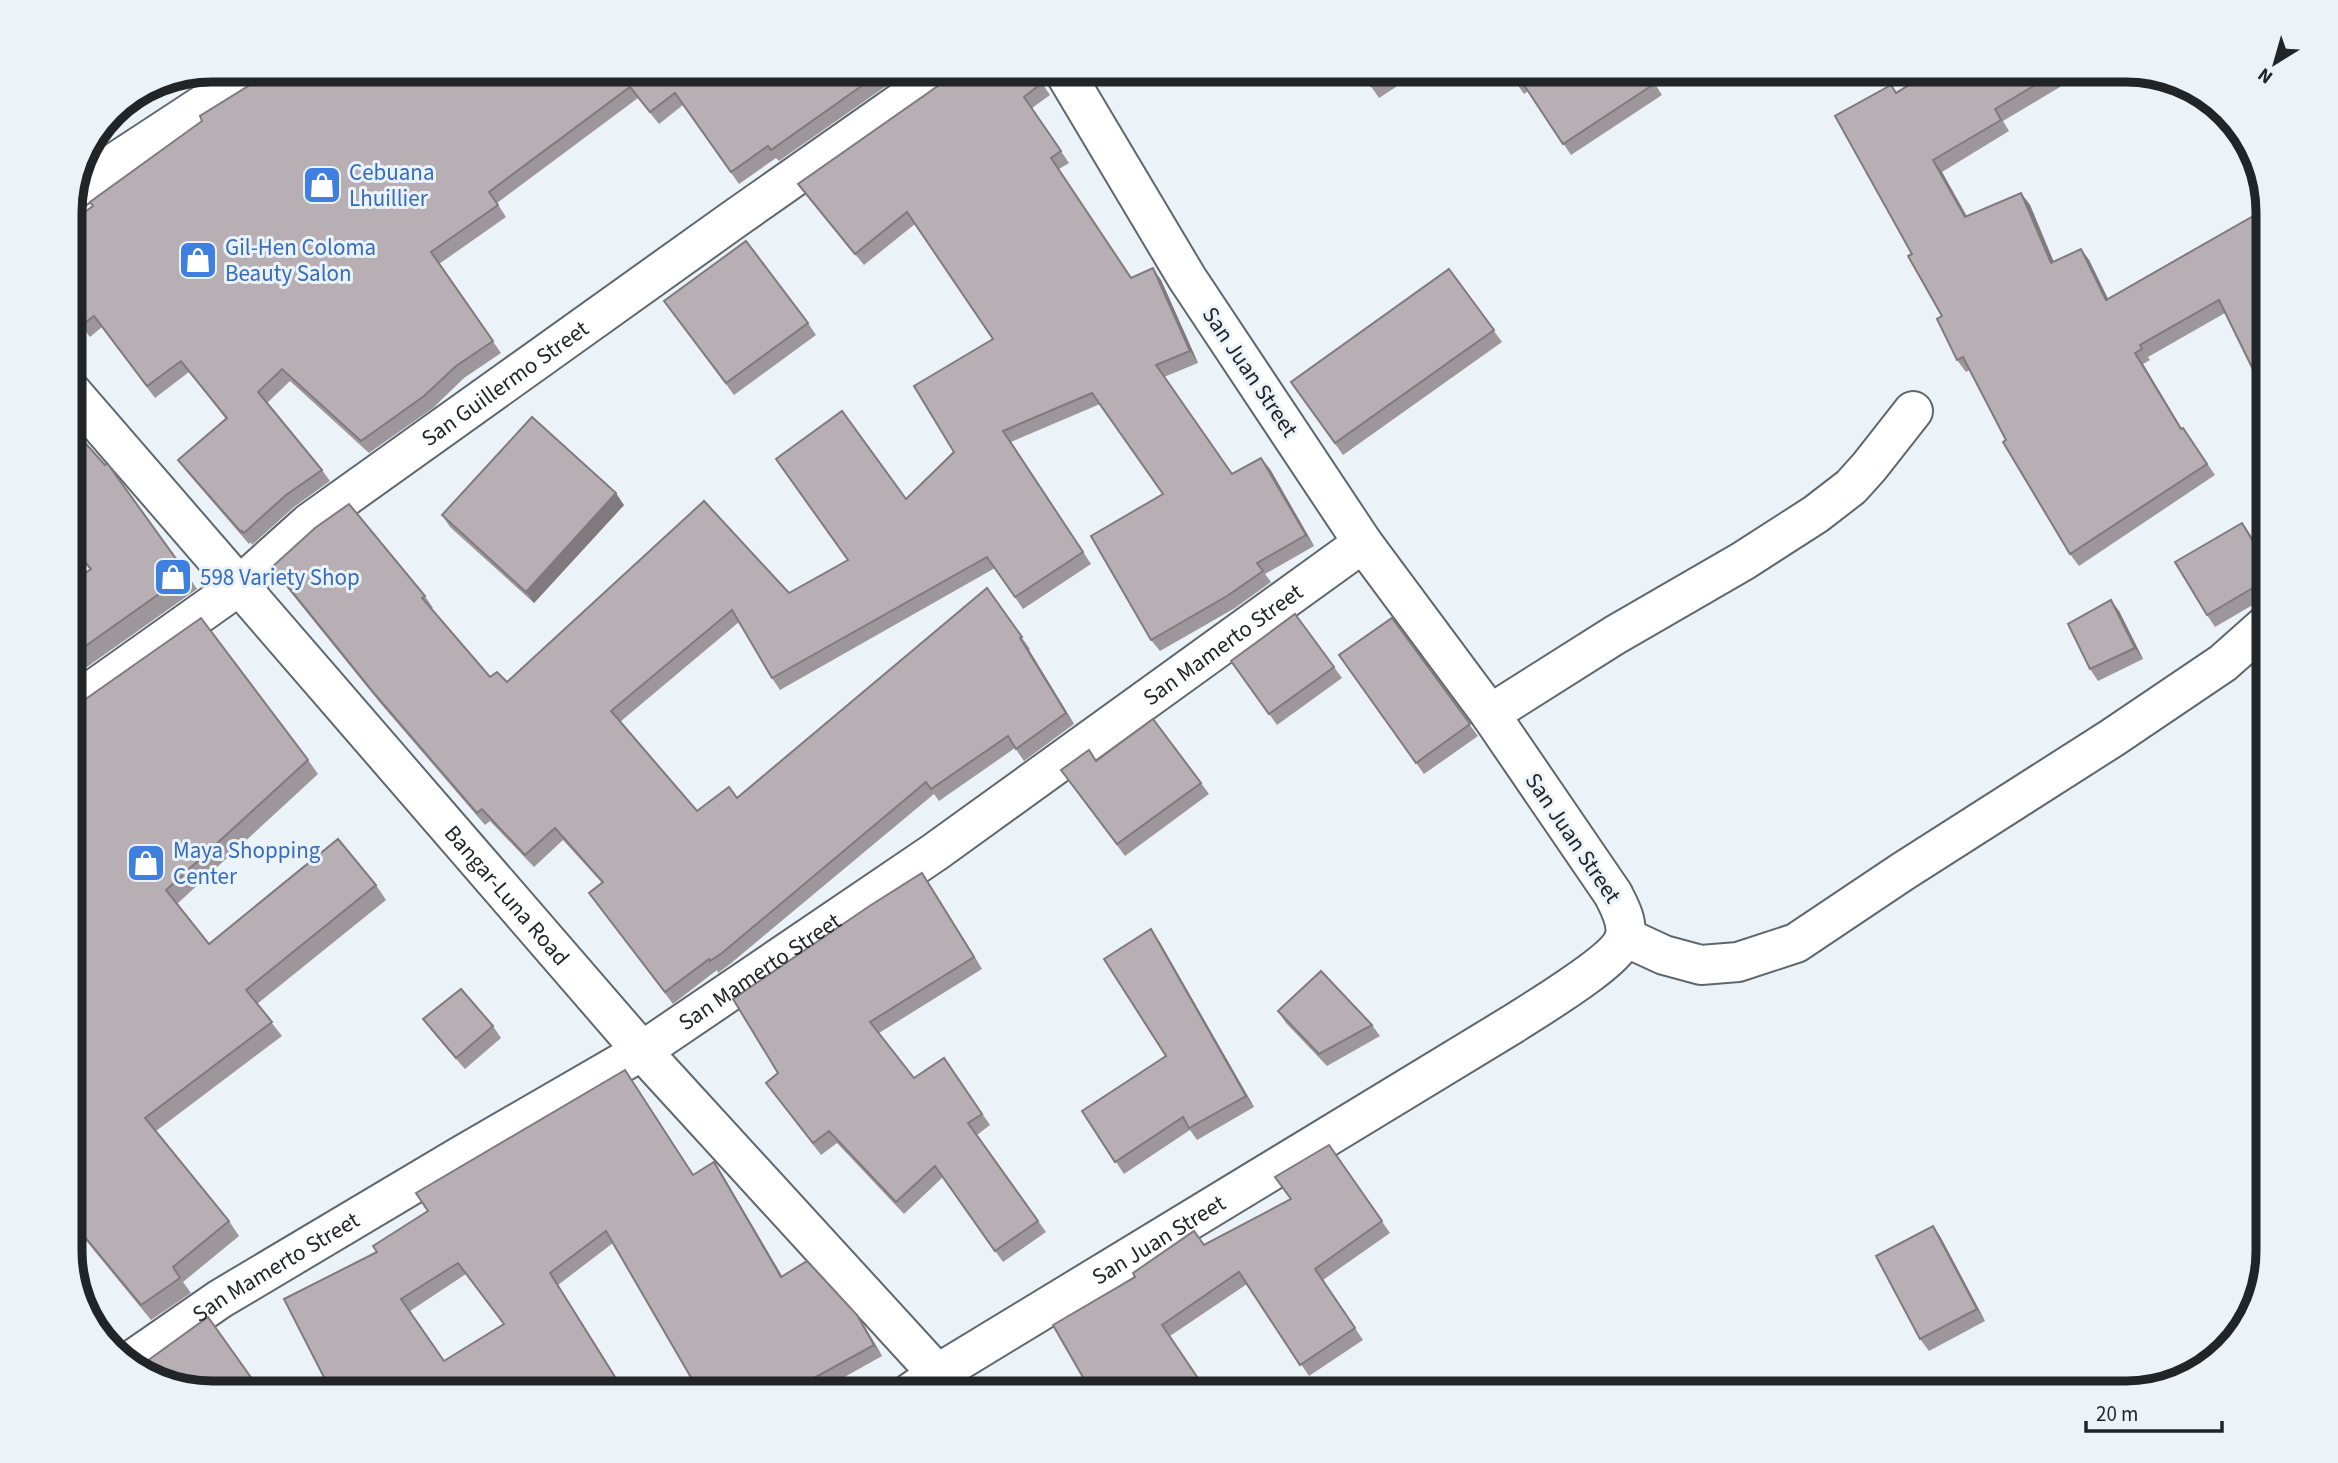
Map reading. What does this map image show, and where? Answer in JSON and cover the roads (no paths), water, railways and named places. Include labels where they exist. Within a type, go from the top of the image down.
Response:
[{"type":"street","points":[[86,181],[236,83]]},
{"type":"street","name":"San Guillermo Street","points":[[83,697],[239,586],[321,514],[929,83]]},
{"type":"street","name":"San Juan Street","points":[[944,1381],[1513,1024],[1583,978],[1617,948],[1625,937],[1623,915],[1613,894],[1490,715],[1363,543],[1187,278],[1070,83]]},
{"type":"street","name":"Bangar-Luna Road","points":[[83,405],[929,1381]]},
{"type":"street","points":[[1490,715],[1615,635],[1743,561],[1816,514],[1851,487],[1913,411]]},
{"type":"street","name":"San Mamerto Street","points":[[137,1357],[220,1299],[642,1051],[935,852],[1363,543]]},
{"type":"street","points":[[1625,937],[1664,955],[1701,965],[1738,962],[1796,943],[2223,663],[2255,634]]},
{"type":"place","name":"Cebuana Lhuillier","points":[[322,185]]},
{"type":"place","name":"Gil-Hen Coloma Beauty Salon","points":[[198,260]]},
{"type":"place","name":"598 Variety Shop","points":[[173,577]]},
{"type":"place","name":"Maya Shopping Center","points":[[146,863]]}]
